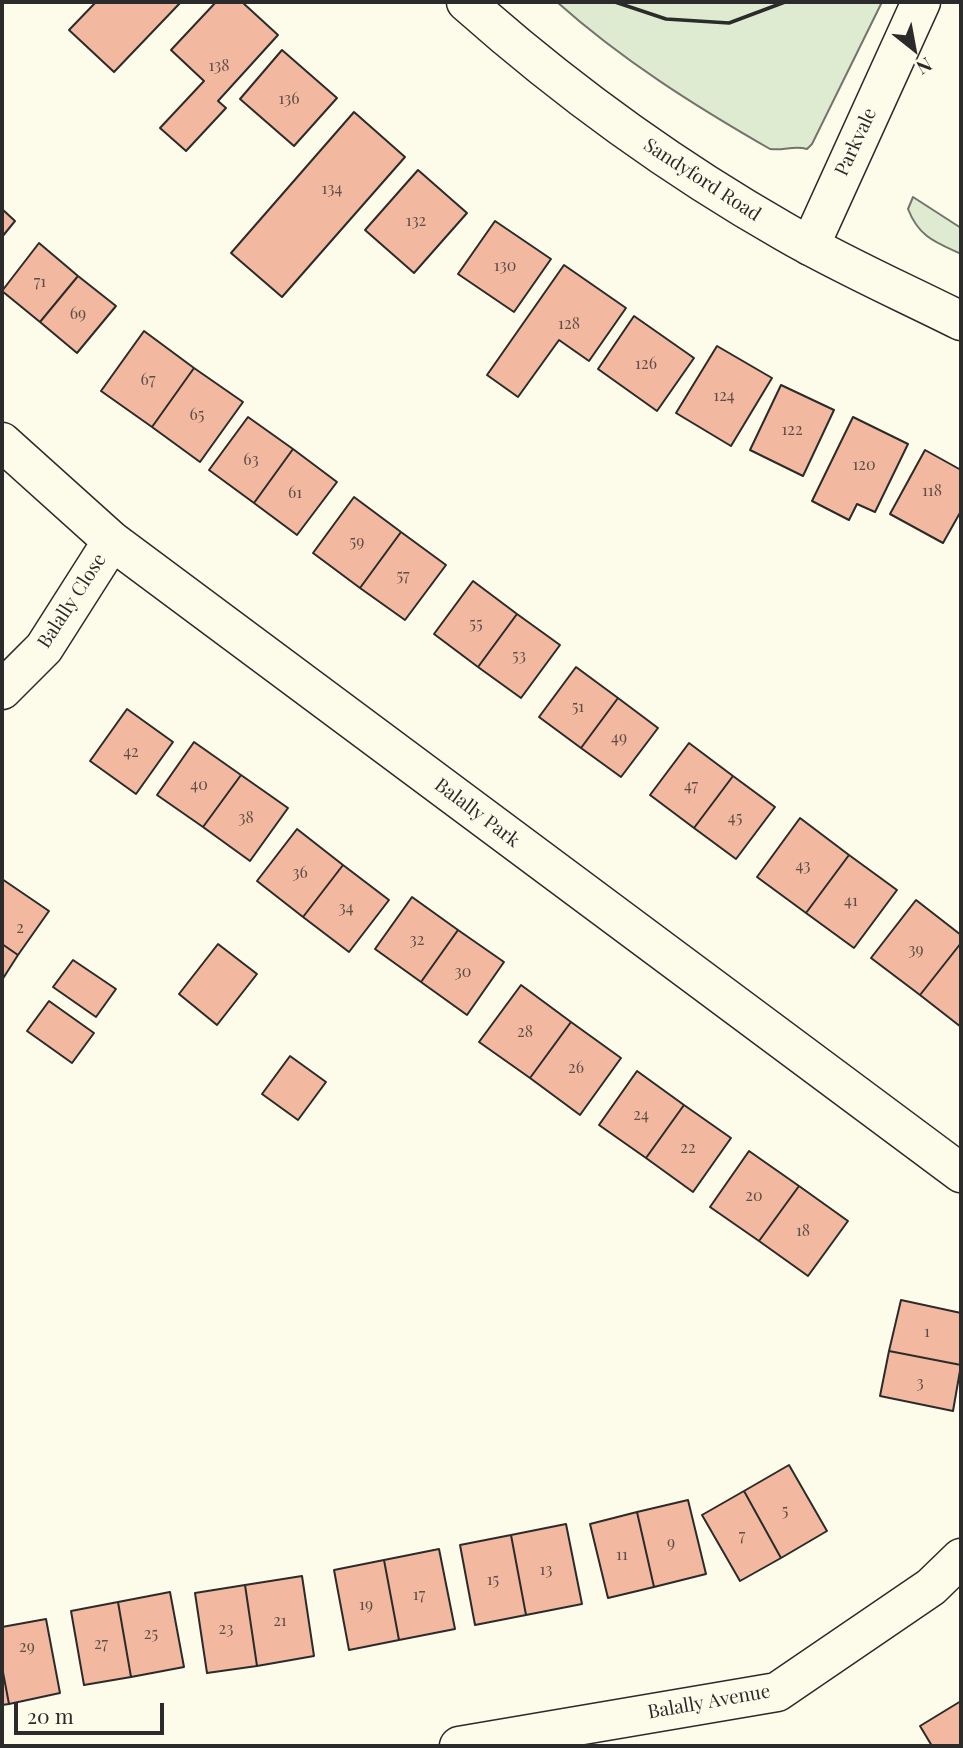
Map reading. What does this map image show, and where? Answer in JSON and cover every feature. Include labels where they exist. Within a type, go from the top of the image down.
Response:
[{"type":"street","name":"Sandyford Road","points":[[466,2],[503,35],[653,150],[810,246],[961,321]]},
{"type":"street","name":"Parkvale","points":[[810,246],[921,2]]},
{"type":"street","name":"Balally Park","points":[[2,442],[112,541],[961,1174]]},
{"type":"street","name":"Balally Close","points":[[2,691],[44,648],[112,541]]},
{"type":"street","name":"Balally Avenue","points":[[459,1746],[777,1692],[931,1587],[961,1558]]},
{"type":"green space","points":[[557,2],[882,2],[812,144],[807,149],[770,149],[660,81],[607,43]]},
{"type":"green space","points":[[913,197],[961,228],[961,254],[936,242],[917,226],[908,209]]},
{"type":"building","points":[[96,2],[181,2],[114,72],[69,30]]},
{"type":"building","points":[[216,2],[242,2],[278,35],[218,101],[226,108],[186,151],[160,128],[204,81],[171,50]]},
{"type":"building","points":[[282,50],[337,98],[294,146],[240,99]]},
{"type":"building","points":[[354,112],[405,157],[282,297],[231,253]]},
{"type":"building","points":[[418,170],[467,213],[414,273],[365,230]]},
{"type":"building","points":[[2,209],[15,221],[2,237]]},
{"type":"building","points":[[495,221],[551,259],[514,312],[458,274]]},
{"type":"building","points":[[39,243],[78,276],[40,322],[2,291]]},
{"type":"building","points":[[564,265],[626,308],[589,361],[559,340],[518,397],[487,375]]},
{"type":"building","points":[[78,276],[116,306],[77,353],[40,322]]},
{"type":"building","points":[[634,316],[694,358],[657,411],[598,369]]},
{"type":"building","points":[[144,331],[194,368],[152,427],[101,391]]},
{"type":"building","points":[[717,346],[772,378],[731,446],[676,413]]},
{"type":"building","points":[[194,368],[243,402],[200,462],[152,427]]},
{"type":"building","points":[[781,385],[834,410],[803,476],[750,450]]},
{"type":"building","points":[[248,417],[293,449],[254,503],[209,470]]},
{"type":"building","points":[[853,417],[908,444],[875,512],[857,504],[849,520],[812,501]]},
{"type":"building","points":[[293,449],[337,482],[297,535],[254,503]]},
{"type":"building","points":[[925,450],[961,470],[961,511],[943,543],[890,514]]},
{"type":"building","points":[[354,497],[401,532],[360,588],[313,553]]},
{"type":"building","points":[[401,532],[446,565],[405,620],[360,588]]},
{"type":"building","points":[[473,581],[517,614],[478,667],[434,634]]},
{"type":"building","points":[[517,614],[560,645],[521,698],[478,667]]},
{"type":"building","points":[[576,667],[618,698],[581,748],[539,717]]},
{"type":"building","points":[[618,698],[658,728],[621,777],[581,748]]},
{"type":"building","points":[[127,709],[173,742],[136,794],[90,761]]},
{"type":"building","points":[[194,742],[241,775],[203,827],[157,795]]},
{"type":"building","points":[[689,743],[733,776],[694,828],[650,795]]},
{"type":"building","points":[[241,775],[288,808],[250,861],[203,827]]},
{"type":"building","points":[[733,776],[775,807],[736,859],[694,828]]},
{"type":"building","points":[[800,818],[849,855],[806,913],[757,877]]},
{"type":"building","points":[[297,829],[343,865],[303,917],[257,881]]},
{"type":"building","points":[[849,855],[897,890],[854,948],[806,913]]},
{"type":"building","points":[[343,865],[389,900],[349,952],[303,917]]},
{"type":"building","points":[[2,879],[49,911],[18,955],[2,944]]},
{"type":"building","points":[[412,897],[458,930],[421,982],[375,949]]},
{"type":"building","points":[[916,900],[961,935],[961,943],[920,995],[871,958]]},
{"type":"building","points":[[458,930],[504,962],[467,1015],[421,982]]},
{"type":"building","points":[[961,943],[961,1027],[920,995]]},
{"type":"building","points":[[2,944],[18,955],[2,980]]},
{"type":"building","points":[[218,944],[257,974],[217,1025],[179,994]]},
{"type":"building","points":[[73,960],[116,989],[96,1017],[53,987]]},
{"type":"building","points":[[521,985],[571,1022],[530,1078],[479,1042]]},
{"type":"building","points":[[49,1001],[94,1033],[72,1063],[27,1031]]},
{"type":"building","points":[[571,1022],[621,1058],[580,1115],[530,1078]]},
{"type":"building","points":[[290,1056],[326,1082],[298,1120],[262,1094]]},
{"type":"building","points":[[637,1071],[684,1105],[646,1158],[599,1125]]},
{"type":"building","points":[[684,1105],[731,1138],[693,1192],[646,1158]]},
{"type":"building","points":[[749,1151],[799,1186],[759,1241],[710,1207]]},
{"type":"building","points":[[799,1186],[848,1221],[808,1276],[759,1241]]},
{"type":"building","points":[[901,1300],[961,1313],[961,1365],[889,1351]]},
{"type":"building","points":[[889,1351],[961,1365],[953,1411],[880,1396]]},
{"type":"building","points":[[789,1465],[827,1531],[781,1558],[744,1491]]},
{"type":"building","points":[[744,1491],[781,1558],[740,1581],[702,1515]]},
{"type":"building","points":[[688,1500],[706,1574],[654,1587],[637,1512]]},
{"type":"building","points":[[637,1512],[654,1587],[608,1598],[590,1524]]},
{"type":"building","points":[[566,1524],[582,1604],[526,1615],[511,1535]]},
{"type":"building","points":[[511,1535],[526,1615],[475,1625],[460,1545]]},
{"type":"building","points":[[439,1549],[455,1629],[399,1640],[384,1560]]},
{"type":"building","points":[[384,1560],[399,1640],[349,1650],[334,1570]]},
{"type":"building","points":[[302,1576],[314,1656],[257,1666],[245,1585]]},
{"type":"building","points":[[245,1585],[257,1666],[207,1673],[195,1593]]},
{"type":"building","points":[[170,1592],[184,1667],[131,1677],[118,1602]]},
{"type":"building","points":[[118,1602],[131,1677],[84,1685],[71,1611]]},
{"type":"building","points":[[46,1619],[60,1693],[9,1704],[2,1667],[2,1627]]},
{"type":"building","points":[[2,1667],[9,1704],[2,1705]]},
{"type":"building","points":[[961,1701],[961,1746],[932,1746],[920,1726]]},
{"type":"wall","points":[[615,2],[666,19],[729,23],[785,2]]}]
